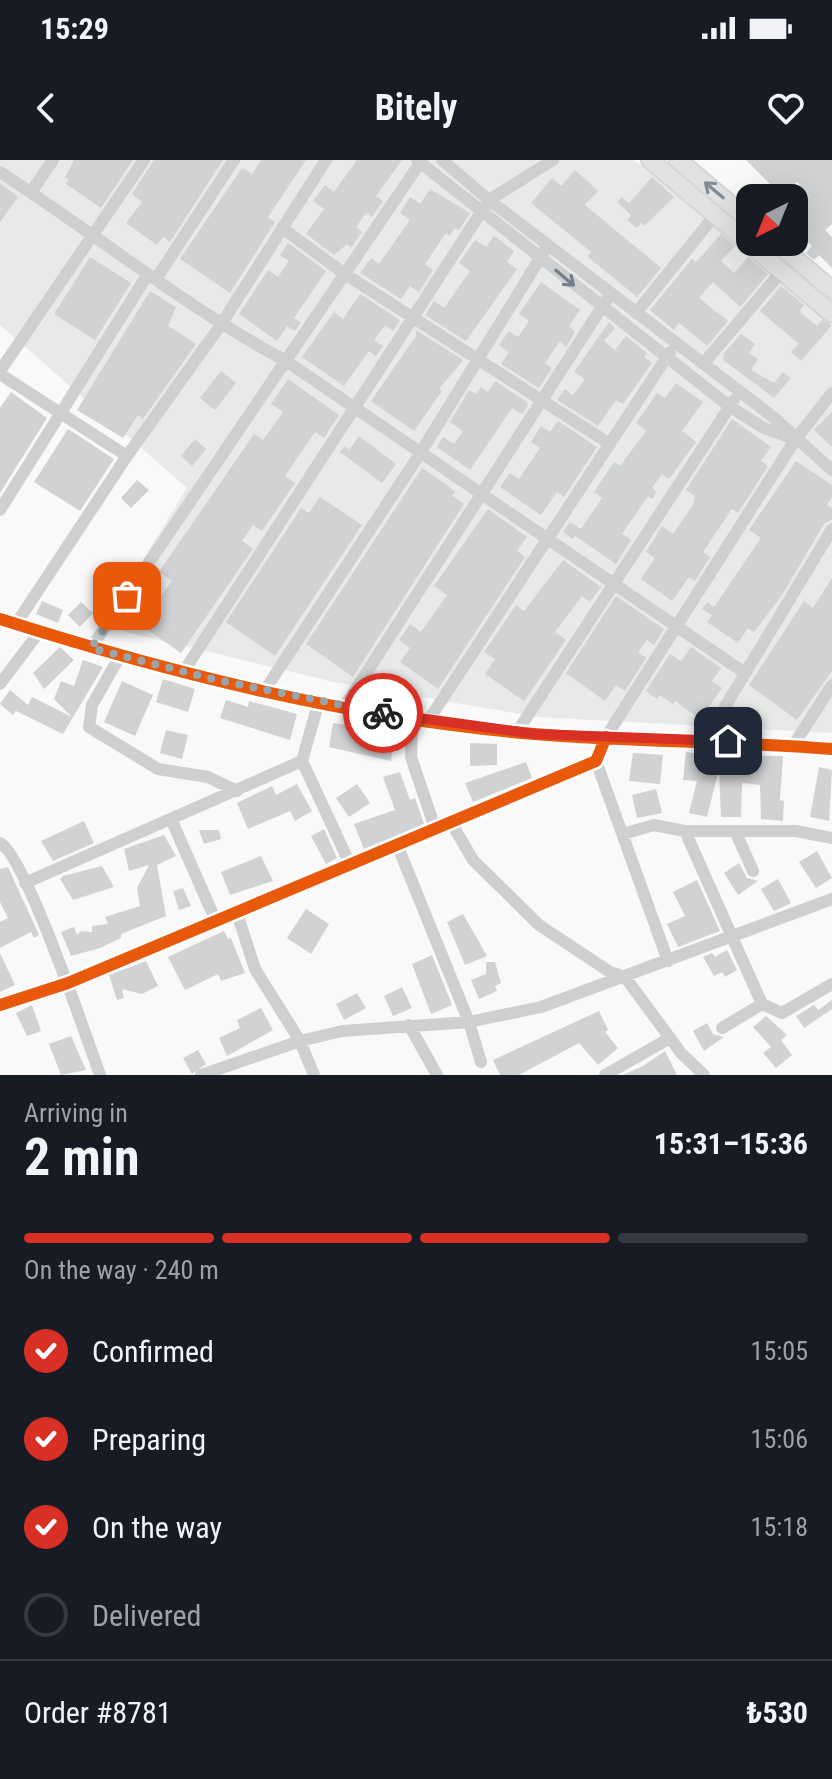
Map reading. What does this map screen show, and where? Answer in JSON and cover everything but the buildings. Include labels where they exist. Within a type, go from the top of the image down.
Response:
[{"type":"main road","points":[[650,160],[832,314]]},
{"type":"main road","points":[[678,160],[736,209]]},
{"type":"main road","points":[[792,256],[832,290]]},
{"type":"street","points":[[31,192],[53,160]]},
{"type":"street","points":[[127,456],[0,372],[144,160]]},
{"type":"street","points":[[0,510],[152,276],[234,160]]},
{"type":"street","points":[[16,624],[127,456],[220,326],[326,160]]},
{"type":"street","points":[[442,160],[489,200],[739,391],[832,470]]},
{"type":"street","points":[[184,671],[352,406],[489,200],[553,160]]},
{"type":"street","points":[[91,648],[420,161],[601,309],[729,406],[762,427],[795,440]]},
{"type":"street","points":[[0,172],[95,233],[220,326],[286,361],[614,581],[745,673]]},
{"type":"street","points":[[636,313],[715,215]]},
{"type":"street","points":[[282,228],[345,274],[610,444]]},
{"type":"street","points":[[265,690],[421,452],[548,245]]},
{"type":"street","points":[[703,364],[782,271]]},
{"type":"street","points":[[345,706],[611,293]]},
{"type":"street","points":[[428,721],[676,343]]},
{"type":"street","points":[[517,732],[739,391]]},
{"type":"street","points":[[668,961],[596,761],[606,737],[680,626],[795,440],[832,393]]},
{"type":"street","points":[[705,740],[832,529]]},
{"type":"street","points":[[0,619],[120,656],[265,690],[428,721],[517,732],[832,749]]},
{"type":"street","points":[[0,684],[40,631]]},
{"type":"street","points":[[120,656],[92,705],[89,727],[158,769],[208,777],[237,791]]},
{"type":"street","points":[[793,746],[832,685]]},
{"type":"street","points":[[319,701],[302,761],[350,864]]},
{"type":"street","points":[[412,728],[411,757],[436,831]]},
{"type":"street","points":[[25,883],[302,761]]},
{"type":"street","points":[[0,1005],[68,983],[236,910],[398,847],[596,761]]},
{"type":"street","points":[[171,819],[215,919]]},
{"type":"street","points":[[452,824],[473,860],[539,925],[610,972],[625,977],[681,1053],[693,1075]]},
{"type":"street","points":[[623,834],[654,825],[685,831],[796,831],[832,838]]},
{"type":"street","points":[[685,831],[735,937],[762,1004],[782,1013],[832,984]]},
{"type":"street","points":[[735,831],[753,871]]},
{"type":"street","points":[[0,843],[10,850],[25,883],[68,983],[100,1075]]},
{"type":"street","points":[[398,847],[469,1022],[481,1062]]},
{"type":"street","points":[[204,1075],[300,1041],[342,1031],[469,1022],[541,1007],[832,899]]},
{"type":"street","points":[[236,910],[255,969],[300,1041],[314,1075]]},
{"type":"street","points":[[722,1028],[762,1004]]},
{"type":"street","points":[[409,1025],[437,1075]]},
{"type":"street","points":[[605,1075],[670,1038]]},
{"type":"street","points":[[681,1053],[704,1075]]},
{"type":"shaded area","points":[[0,160],[634,160],[736,246],[736,256],[749,256],[832,326],[832,733],[537,717],[334,682],[102,626],[187,488],[0,325]]},
{"type":"cycle path","points":[[0,619],[197,676],[331,706],[399,717],[534,734],[832,749]]},
{"type":"cycle path","points":[[0,1005],[68,983],[596,761],[606,737]]},
{"type":"way so far","points":[[127,596],[91,648],[221,681],[383,713]]},
{"type":"route","points":[[383,713],[535,734],[728,741]]}]
